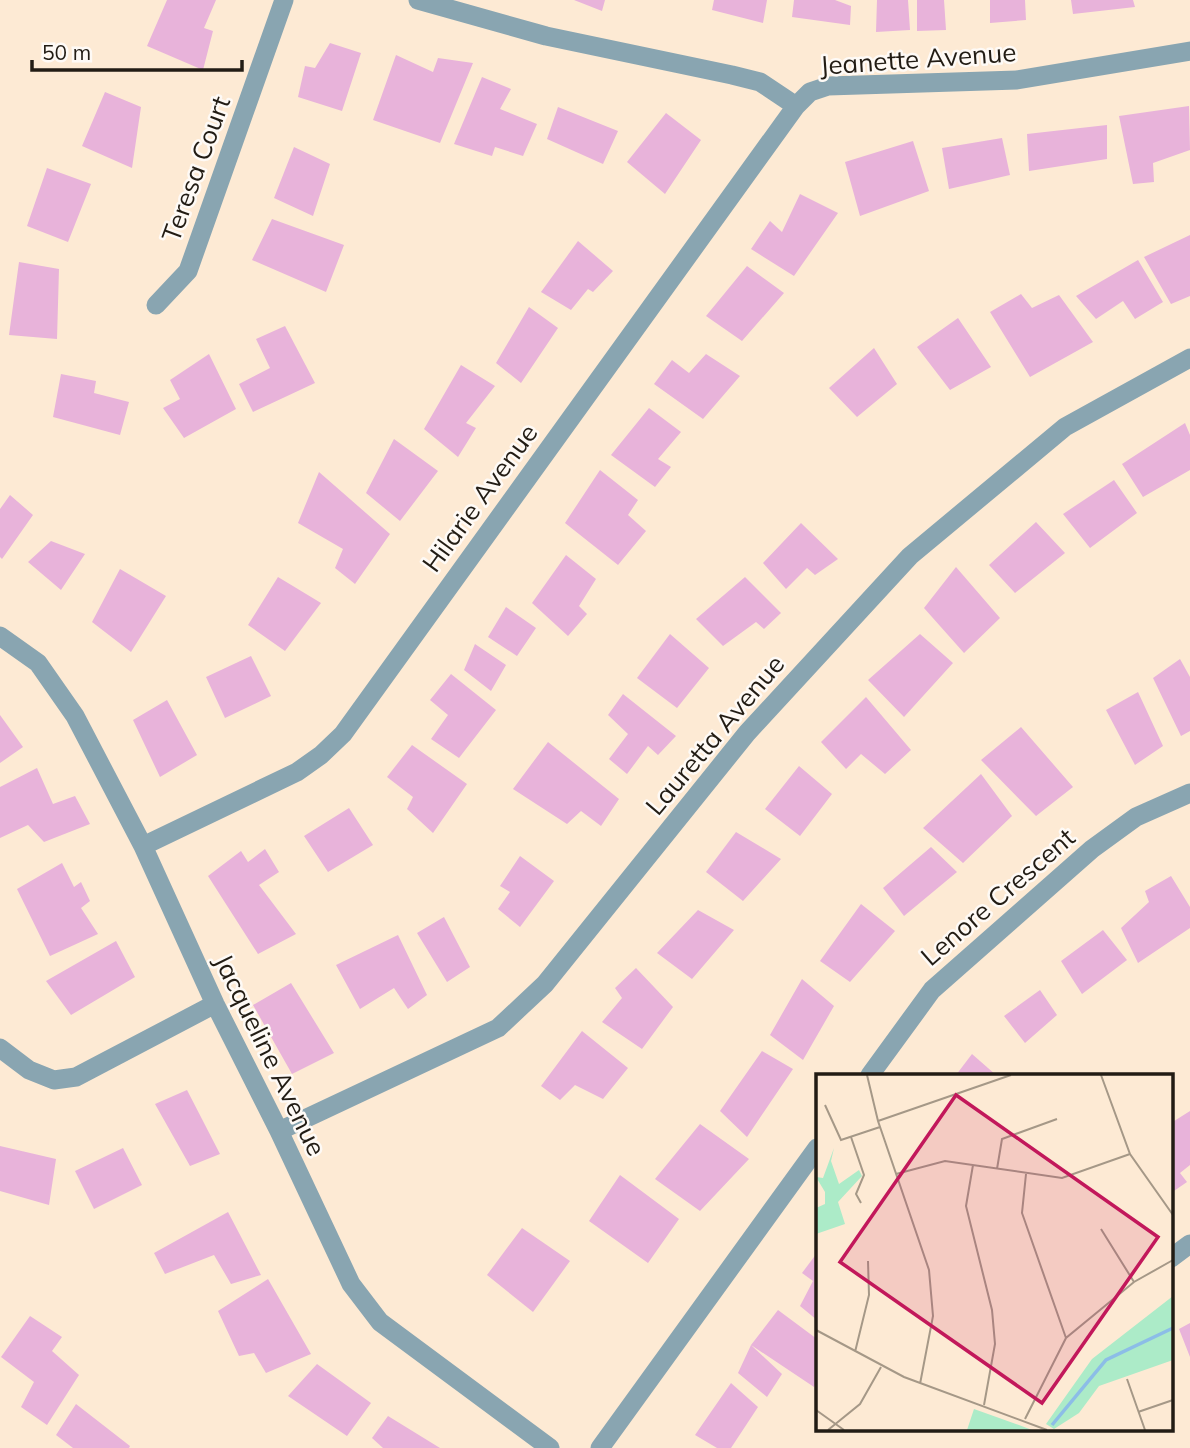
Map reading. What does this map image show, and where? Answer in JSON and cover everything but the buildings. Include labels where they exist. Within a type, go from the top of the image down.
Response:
[{"type":"street","name":"Teresa Court","points":[[156,305],[188,271],[284,0]]},
{"type":"street","name":"Jeanette Avenue","points":[[418,0],[546,36],[760,82],[796,106],[810,92],[828,86],[1017,80],[1190,51]]},
{"type":"street","name":"Hilarie Avenue","points":[[142,846],[297,772],[321,755],[343,734],[796,106]]},
{"type":"street","name":"Lauretta Avenue","points":[[279,1131],[498,1028],[545,985],[747,733],[910,555],[1065,427],[1190,358]]},
{"type":"street","name":"Jacqueline Avenue","points":[[0,636],[38,663],[75,716],[142,846],[215,1004],[351,1284],[380,1322],[550,1448]]},
{"type":"street","name":"Lenore Crescent","points":[[871,1074],[932,990],[942,981],[1092,849],[1136,817],[1190,793]]},
{"type":"street","points":[[0,1048],[29,1070],[54,1080],[76,1077],[215,1004]]},
{"type":"street","points":[[600,1448],[816,1149]]},
{"type":"street","points":[[1172,1257],[1190,1244]]}]
